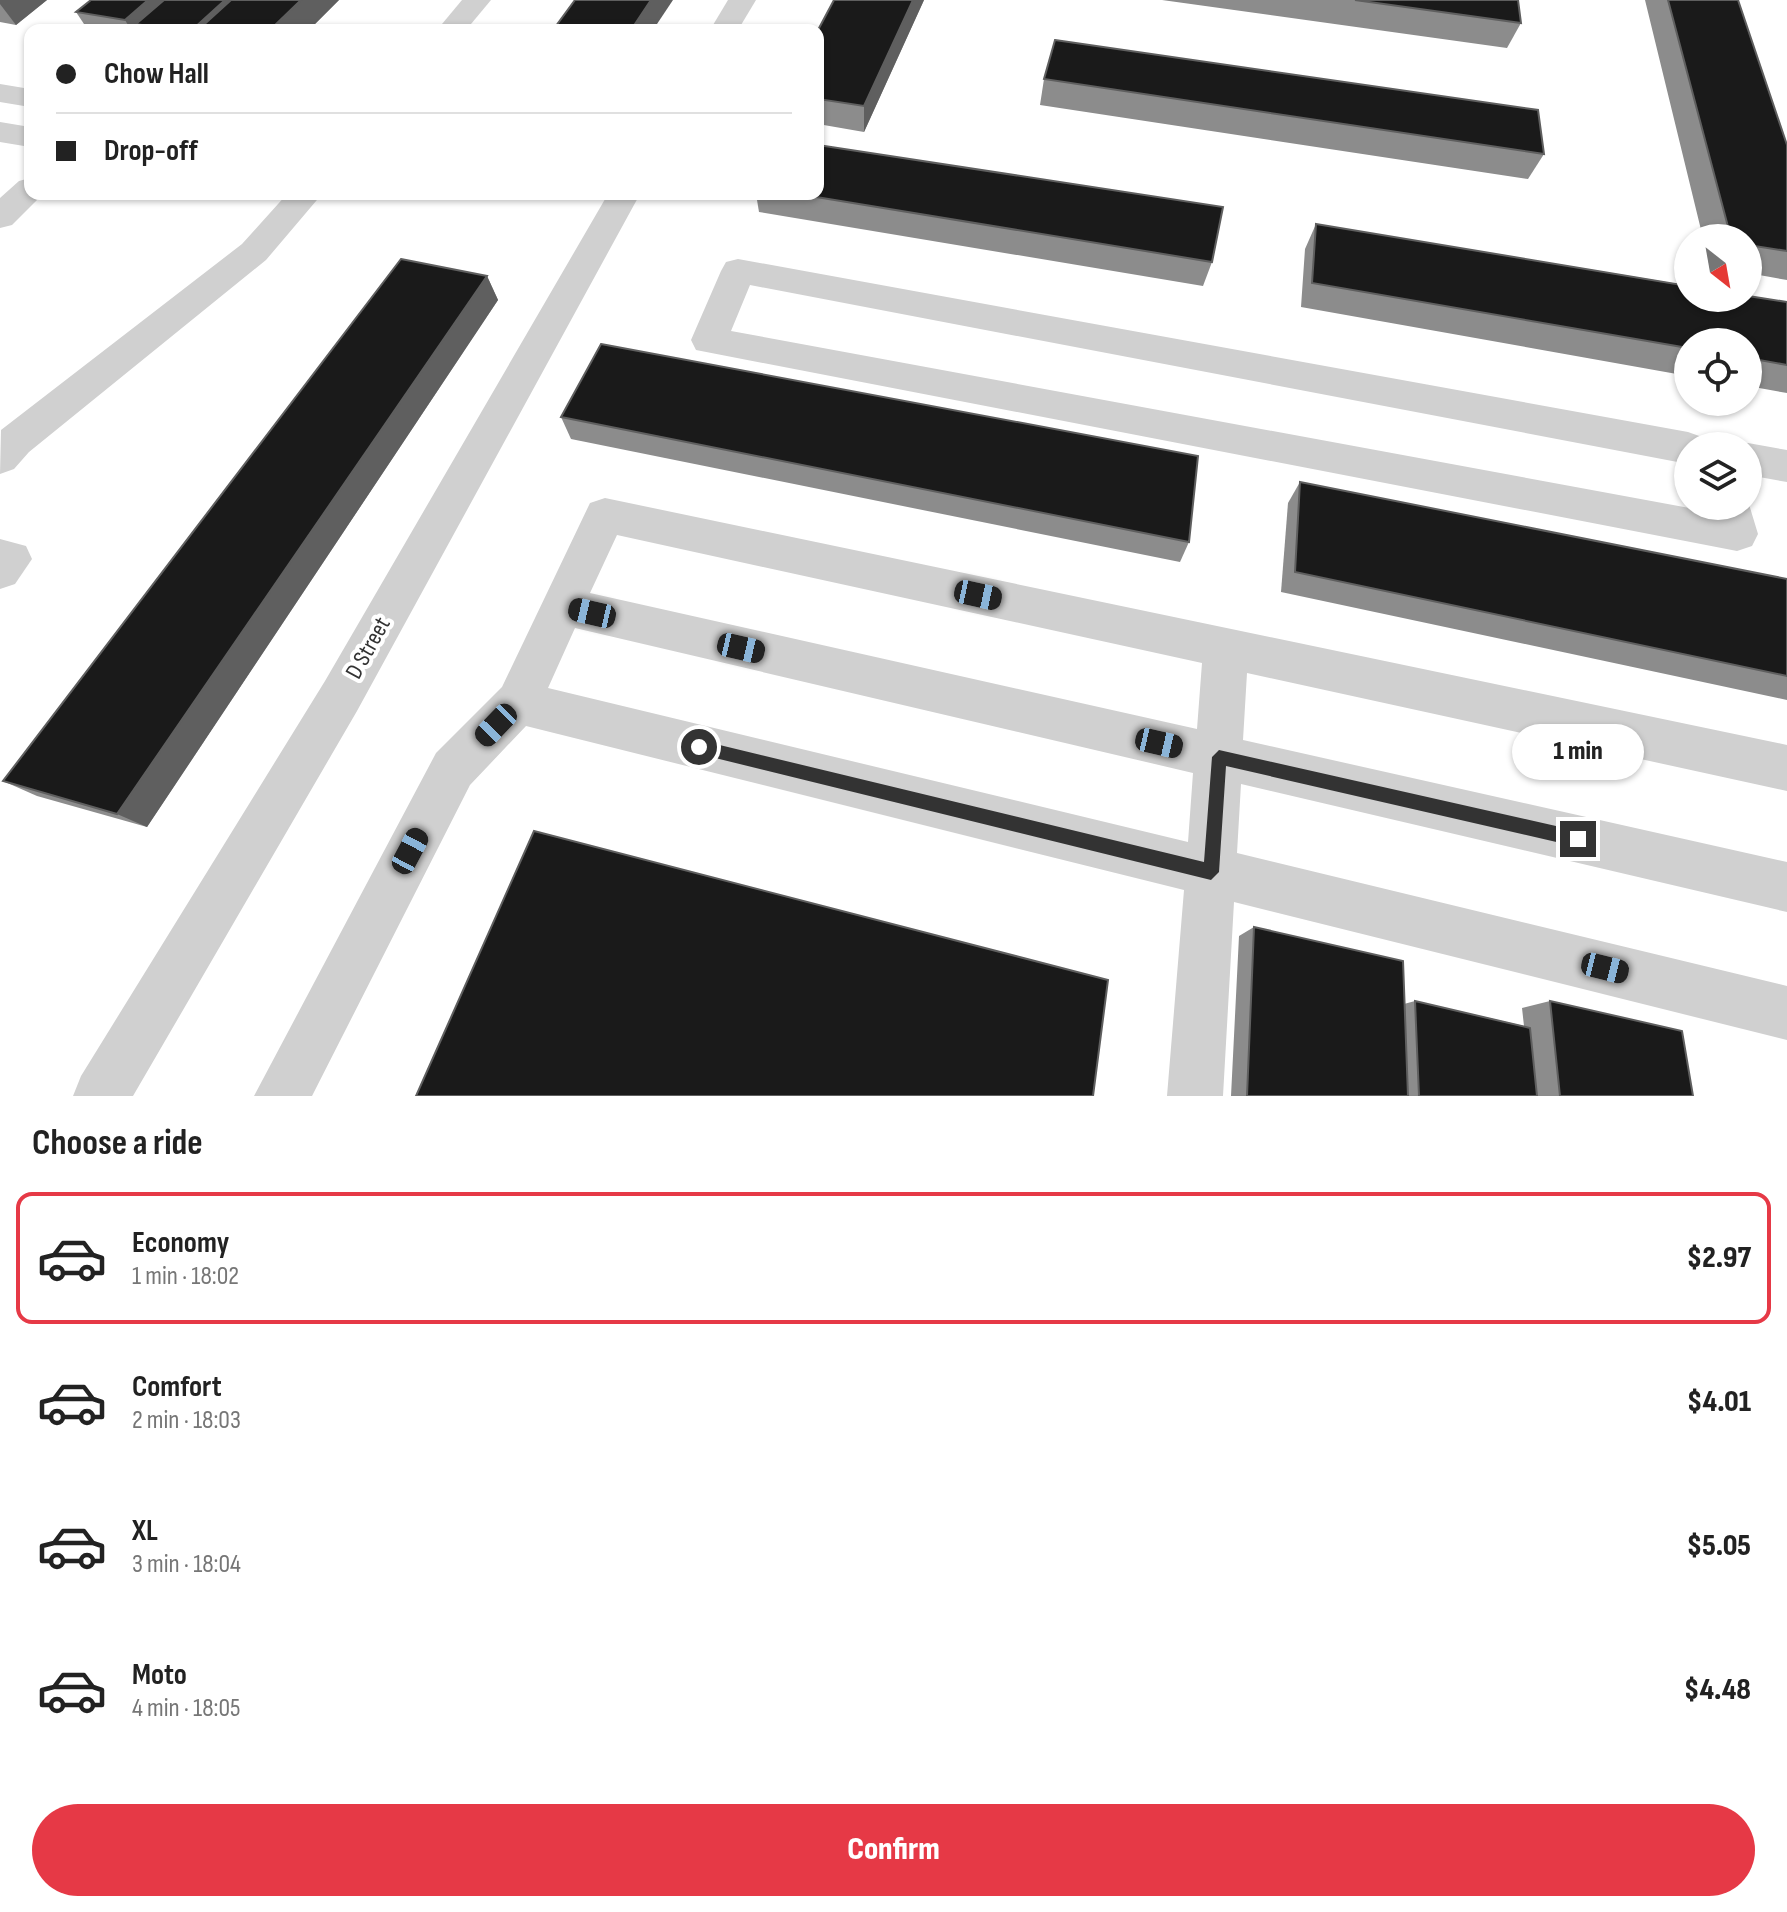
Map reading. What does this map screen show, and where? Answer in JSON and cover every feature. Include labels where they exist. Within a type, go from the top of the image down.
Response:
[{"type":"street","points":[[456,24],[477,0]]},
{"type":"street","points":[[728,24],[742,0]]},
{"type":"street","points":[[0,93],[24,97]]},
{"type":"street","points":[[0,217],[24,195]]},
{"type":"street","points":[[5,446],[254,252],[301,200]]},
{"type":"street","name":"D Street","points":[[101,1096],[341,696],[621,200]]},
{"type":"street","points":[[1674,445],[738,271],[709,340],[1737,534],[1734,520]]},
{"type":"street","points":[[1762,462],[1787,466]]},
{"type":"street","points":[[282,1096],[453,769],[518,702],[605,515],[1787,768]]},
{"type":"street","points":[[0,557],[11,559],[0,571]]},
{"type":"street","points":[[562,606],[1787,887]]},
{"type":"street","points":[[1195,1096],[1226,648]]},
{"type":"street","points":[[518,702],[1787,1013]]},
{"type":"building","points":[[91,0],[148,0],[125,20],[76,12]]},
{"type":"building","points":[[164,0],[225,0],[199,24],[136,24]]},
{"type":"building","points":[[231,0],[301,0],[276,24],[205,24]]},
{"type":"building","points":[[575,0],[651,0],[635,24],[557,24]]},
{"type":"building","points":[[834,0],[913,0],[864,106],[824,100],[824,24],[821,24]]},
{"type":"building","points":[[1355,0],[1518,0],[1521,23]]},
{"type":"building","points":[[1668,0],[1738,0],[1787,145],[1787,251],[1762,247],[1762,224],[1727,224]]},
{"type":"building","points":[[1055,40],[1538,110],[1544,154],[1044,79]]},
{"type":"building","points":[[824,146],[1223,207],[1212,262],[824,198]]},
{"type":"building","points":[[1316,224],[1674,284],[1674,312],[1762,312],[1762,298],[1787,302],[1787,365],[1762,361],[1762,328],[1674,328],[1674,346],[1312,283]]},
{"type":"building","points":[[401,259],[487,276],[117,814],[3,781]]},
{"type":"building","points":[[601,344],[1198,456],[1189,542],[561,417]]},
{"type":"building","points":[[1300,482],[1787,579],[1787,676],[1295,572]]},
{"type":"building","points":[[534,831],[1108,980],[1093,1096],[416,1096]]},
{"type":"building","points":[[1254,927],[1403,961],[1408,1096],[1247,1096]]},
{"type":"building","points":[[1415,1001],[1530,1028],[1537,1096],[1419,1096]]},
{"type":"building","points":[[1550,1001],[1682,1031],[1693,1096],[1560,1096]]},
{"type":"route","points":[[699,747],[1211,872],[1219,757],[1578,839]]}]
